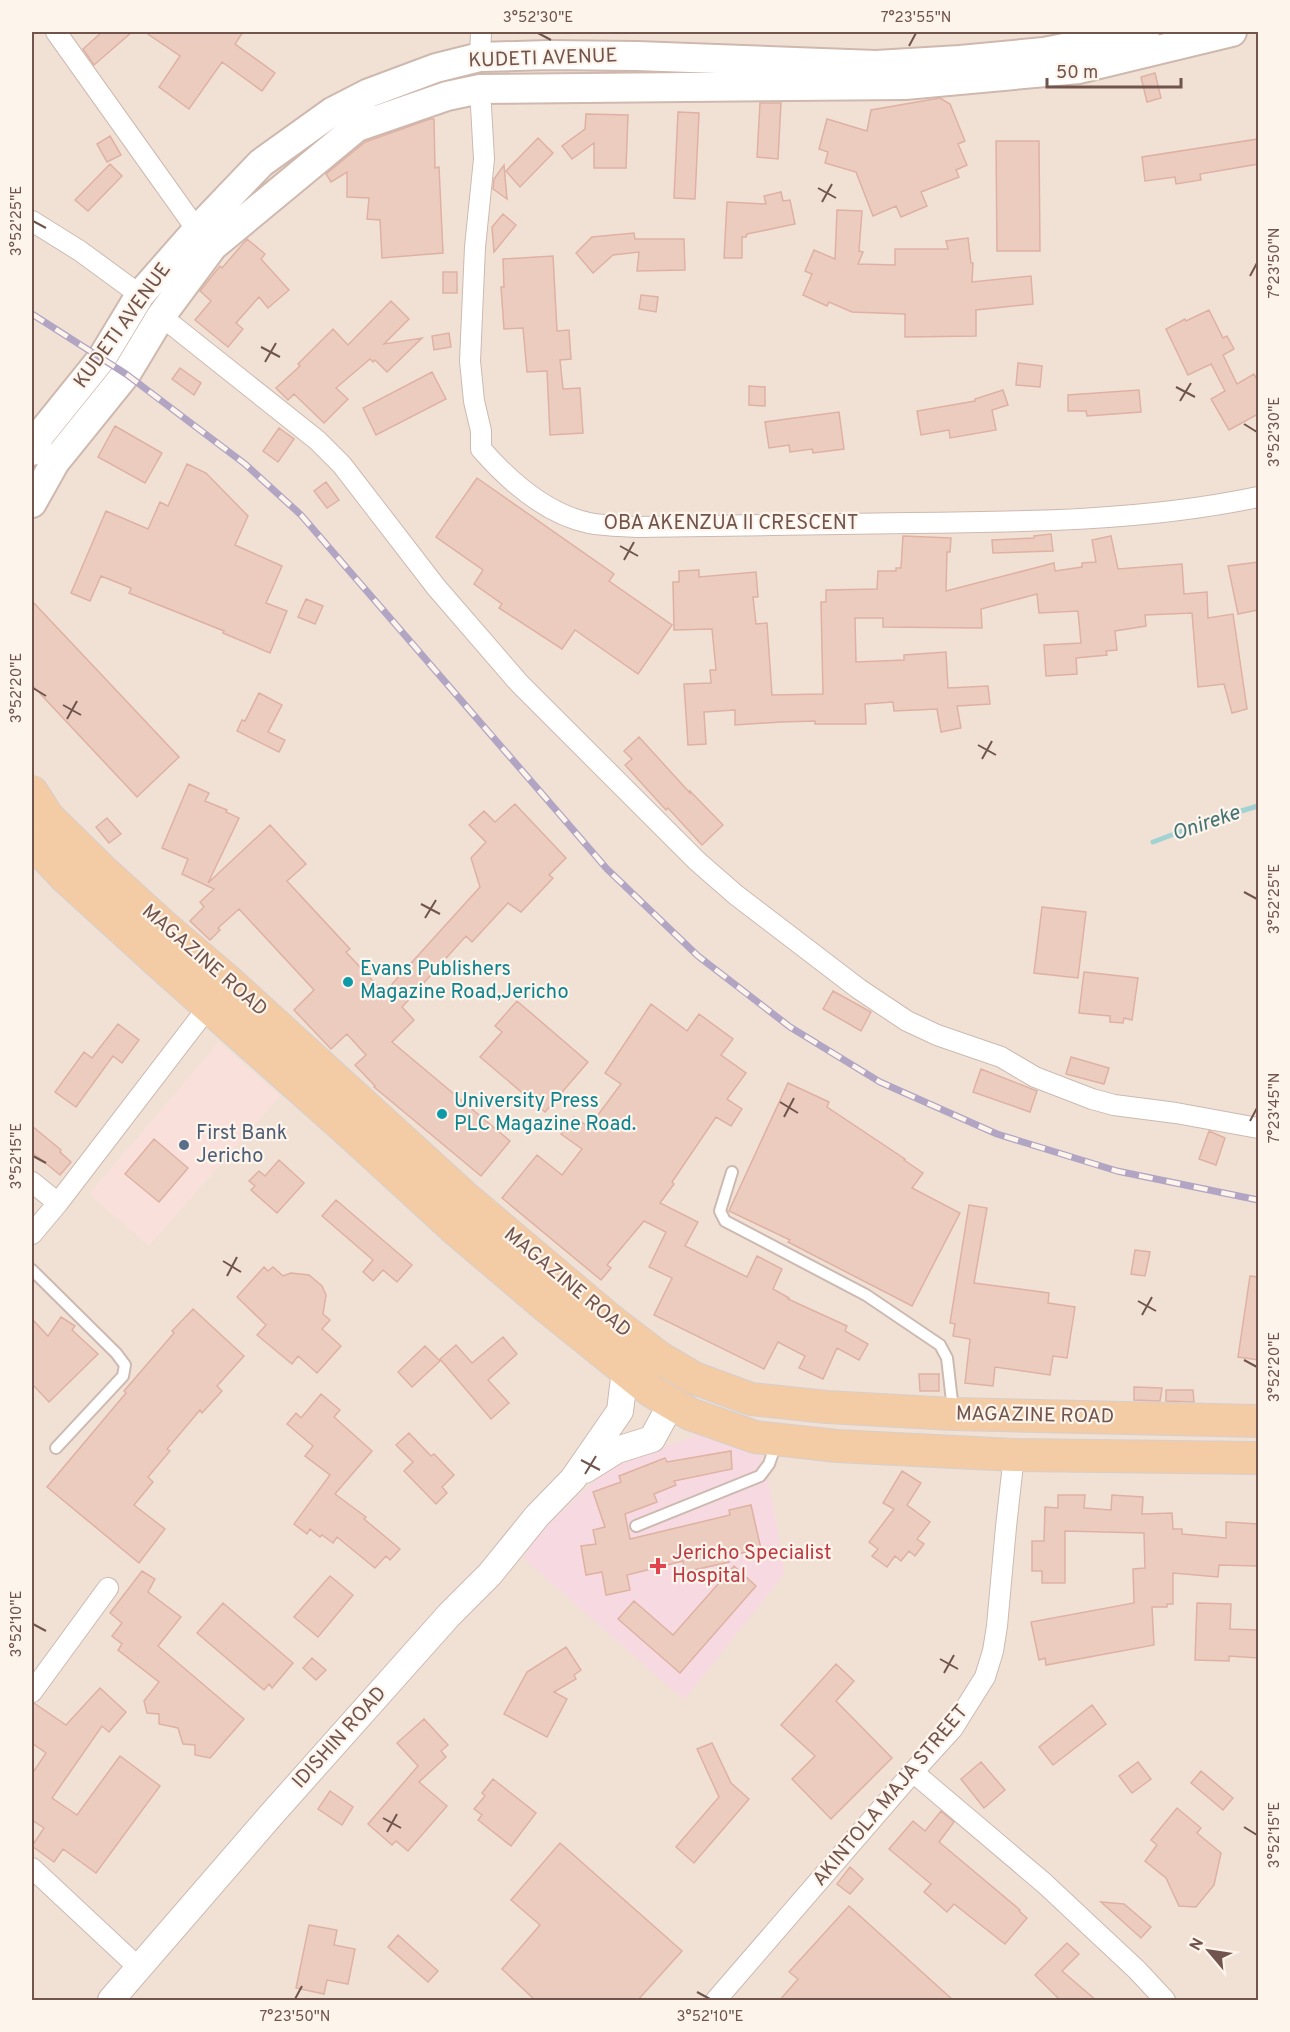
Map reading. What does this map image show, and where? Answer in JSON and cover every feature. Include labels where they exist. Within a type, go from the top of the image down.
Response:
[{"type":"main road","name":"KUDETI AVENUE","points":[[32,451],[40,435],[102,358],[140,296],[197,230],[261,163],[332,112],[369,93],[436,68],[481,44],[549,55],[876,65],[1004,57],[1056,50],[1145,32]]},
{"type":"main road","name":"KUDETI AVENUE","points":[[32,503],[56,462],[126,374],[161,316],[213,246],[357,127],[447,96],[480,89],[905,85],[1078,69],[1232,32]]},
{"type":"main road","name":"MAGAZINE ROAD","points":[[32,792],[48,817],[78,848],[466,1198],[609,1319],[660,1358],[694,1378],[751,1398],[827,1407],[953,1414],[1258,1421]]},
{"type":"main road","name":"MAGAZINE ROAD","points":[[32,842],[88,898],[455,1229],[625,1370],[670,1404],[736,1432],[777,1440],[837,1446],[1014,1455],[1258,1458]]},
{"type":"street","points":[[56,32],[197,230]]},
{"type":"street","name":"OBA AKENZUA II CRESCENT","points":[[480,89],[484,159],[475,247],[470,361],[474,401],[481,431],[481,449],[522,489],[555,510],[587,522],[636,527],[982,523],[1182,511],[1258,497]]},
{"type":"street","points":[[32,221],[80,250],[140,296]]},
{"type":"street","points":[[161,316],[317,440],[342,465],[436,587],[519,683],[697,861],[736,895],[858,989],[908,1021],[937,1035],[1001,1057],[1035,1077],[1092,1099],[1114,1105],[1176,1113],[1258,1128]]},
{"type":"street","points":[[32,1234],[228,982]]},
{"type":"street","points":[[32,1182],[58,1203]]},
{"type":"street","points":[[573,1479],[620,1411],[625,1370]]},
{"type":"street","points":[[573,1479],[617,1450],[652,1439],[670,1404]]},
{"type":"street","name":"AKINTOLA MAJA STREET","points":[[716,2001],[953,1728],[985,1677],[998,1626],[1014,1455]]},
{"type":"street","name":"IDISHIN ROAD","points":[[111,2001],[449,1615],[490,1574],[537,1516],[573,1479]]},
{"type":"street","points":[[32,1692],[108,1588]]},
{"type":"street","points":[[913,1772],[1044,1883],[1137,1970],[1165,2001]]},
{"type":"street","points":[[32,1868],[139,1968]]},
{"type":"lane","points":[[732,1172],[720,1211],[725,1221],[866,1295],[940,1345],[947,1358],[953,1414]]},
{"type":"lane","points":[[32,1270],[116,1353],[125,1365],[123,1376],[56,1448]]},
{"type":"lane","points":[[636,1526],[760,1476],[770,1464],[777,1440]]},
{"type":"shaded area","points":[[32,32],[1258,32],[1258,2000],[32,2000]]},
{"type":"shaded area","name":"First Bank Jericho","points":[[219,1042],[280,1096],[149,1246],[89,1194]]},
{"type":"shaded area","name":"Jericho Specialist Hospital","points":[[704,1433],[757,1443],[768,1478],[785,1573],[684,1700],[523,1558],[540,1532],[606,1470]]},
{"type":"building","points":[[102,32],[132,32],[94,65],[83,49]]},
{"type":"building","points":[[145,32],[243,32],[235,44],[275,73],[262,91],[222,62],[189,109],[159,87],[180,56]]},
{"type":"building","points":[[1155,73],[1161,98],[1147,102],[1141,77]]},
{"type":"building","points":[[940,98],[950,104],[965,141],[958,144],[967,165],[956,170],[959,177],[921,192],[927,206],[901,217],[896,206],[873,216],[856,172],[825,163],[828,152],[819,149],[827,119],[867,131],[871,110]]},
{"type":"building","points":[[760,103],[781,103],[778,159],[757,157]]},
{"type":"building","points":[[678,112],[699,113],[695,199],[674,198]]},
{"type":"building","points":[[586,114],[628,115],[626,168],[594,168],[594,143],[572,159],[562,146],[585,129]]},
{"type":"building","points":[[434,119],[435,168],[439,167],[443,253],[382,258],[380,220],[367,219],[369,198],[347,197],[347,172],[331,182],[326,174],[365,142]]},
{"type":"building","points":[[110,136],[121,155],[107,162],[97,144]]},
{"type":"building","points":[[538,138],[553,153],[520,187],[506,171]]},
{"type":"building","points":[[1258,139],[1258,164],[1200,174],[1201,180],[1176,184],[1175,177],[1145,181],[1142,157]]},
{"type":"building","points":[[996,141],[1039,141],[1040,251],[997,251]]},
{"type":"building","points":[[110,164],[122,176],[88,211],[75,200]]},
{"type":"building","points":[[504,165],[507,199],[493,189],[494,179]]},
{"type":"building","points":[[781,192],[783,201],[790,200],[795,224],[747,234],[746,237],[742,237],[742,258],[724,258],[727,202],[766,204],[764,196]]},
{"type":"building","points":[[837,210],[862,211],[859,251],[863,252],[858,264],[895,265],[895,249],[948,249],[946,241],[968,238],[971,263],[973,263],[972,282],[1031,276],[1033,304],[976,310],[976,336],[905,337],[905,314],[852,312],[829,302],[827,306],[803,295],[812,274],[805,271],[814,250],[835,259]]},
{"type":"building","points":[[503,214],[516,225],[494,252],[492,227]]},
{"type":"building","points":[[634,233],[635,239],[684,239],[685,270],[637,271],[639,252],[613,255],[593,273],[576,253],[592,237]]},
{"type":"building","points":[[247,239],[265,254],[261,259],[289,290],[268,308],[259,297],[236,323],[243,329],[228,347],[195,320],[211,301],[200,291],[220,266],[222,268]]},
{"type":"building","points":[[553,256],[557,331],[569,330],[571,359],[560,360],[563,389],[580,388],[583,433],[550,435],[547,371],[527,372],[523,328],[504,329],[501,287],[504,287],[503,259]]},
{"type":"building","points":[[443,272],[457,272],[457,293],[443,293]]},
{"type":"building","points":[[641,295],[658,297],[656,312],[639,309]]},
{"type":"building","points":[[391,301],[409,319],[384,344],[422,338],[387,372],[375,360],[373,362],[370,359],[336,388],[348,399],[324,423],[294,394],[288,400],[276,388],[300,366],[298,364],[333,329],[348,345]]},
{"type":"building","points":[[1209,310],[1223,338],[1227,336],[1234,349],[1223,355],[1237,384],[1254,374],[1258,382],[1258,414],[1229,430],[1211,399],[1225,391],[1211,364],[1188,375],[1166,329]]},
{"type":"building","points":[[449,333],[451,347],[434,350],[432,336]]},
{"type":"building","points":[[1018,363],[1042,366],[1040,387],[1016,385]]},
{"type":"building","points":[[180,368],[201,383],[194,395],[172,379]]},
{"type":"building","points":[[432,372],[446,399],[376,435],[363,408]]},
{"type":"building","points":[[749,386],[765,387],[765,406],[749,405]]},
{"type":"building","points":[[1003,390],[1008,405],[992,410],[996,430],[950,438],[949,430],[921,435],[917,411],[975,401],[975,399]]},
{"type":"building","points":[[1139,390],[1141,412],[1087,416],[1086,411],[1068,411],[1068,395]]},
{"type":"building","points":[[839,412],[844,449],[813,453],[812,449],[790,452],[789,445],[769,448],[765,422]]},
{"type":"building","points":[[115,426],[162,453],[145,483],[98,457]]},
{"type":"building","points":[[279,428],[294,439],[278,462],[263,451]]},
{"type":"building","points":[[187,464],[206,473],[248,516],[235,545],[282,566],[266,603],[287,611],[270,653],[223,633],[224,631],[129,593],[131,588],[101,576],[90,601],[71,593],[106,511],[148,529],[160,502],[168,506]]},
{"type":"building","points":[[477,478],[614,574],[609,581],[672,625],[638,674],[575,630],[562,649],[499,608],[502,604],[474,584],[483,570],[436,537]]},
{"type":"building","points":[[326,482],[339,500],[327,508],[314,491]]},
{"type":"building","points":[[1051,534],[1053,551],[993,553],[992,540],[1034,538],[1034,536]]},
{"type":"building","points":[[903,536],[951,538],[950,552],[947,552],[946,591],[1054,563],[1055,571],[1082,567],[1082,563],[1096,562],[1092,540],[1111,536],[1118,569],[1182,564],[1184,594],[1207,592],[1208,618],[1233,614],[1247,709],[1232,713],[1224,684],[1198,687],[1192,613],[1145,615],[1146,626],[1115,631],[1117,650],[1106,651],[1107,655],[1076,658],[1077,674],[1046,676],[1044,645],[1081,643],[1078,611],[1039,613],[1037,594],[981,609],[982,628],[883,627],[883,618],[855,618],[856,662],[904,660],[904,655],[946,652],[948,688],[988,686],[990,704],[957,706],[961,728],[941,732],[937,709],[894,711],[893,702],[865,704],[866,724],[815,724],[815,721],[735,725],[735,710],[704,712],[706,744],[688,745],[684,684],[711,683],[710,670],[716,670],[712,629],[674,630],[673,582],[679,582],[679,571],[699,570],[699,577],[756,572],[758,597],[753,597],[756,624],[767,623],[772,695],[823,694],[821,602],[826,602],[826,590],[877,589],[878,571],[896,571],[896,568],[901,568]]},
{"type":"building","points":[[1258,562],[1258,610],[1238,614],[1228,566]]},
{"type":"building","points":[[306,599],[323,606],[315,624],[298,617]]},
{"type":"building","points":[[32,601],[179,757],[137,797],[32,685]]},
{"type":"building","points":[[259,693],[282,705],[268,732],[285,740],[279,752],[237,731],[242,720],[245,721]]},
{"type":"building","points":[[639,737],[723,825],[702,845],[625,765],[632,759],[624,751]]},
{"type":"building","points":[[189,784],[209,793],[205,801],[239,818],[208,883],[270,825],[306,864],[287,881],[350,949],[346,952],[384,993],[480,887],[471,858],[486,842],[469,825],[484,811],[495,822],[515,804],[566,858],[549,875],[553,878],[521,912],[508,903],[472,942],[466,936],[402,1007],[414,1020],[392,1042],[510,1141],[481,1176],[374,1087],[355,1065],[366,1055],[347,1034],[331,1049],[294,1010],[314,990],[239,909],[218,928],[220,930],[210,940],[190,921],[204,907],[200,902],[214,889],[182,874],[188,859],[162,848]]},
{"type":"building","points":[[107,818],[121,834],[109,843],[96,827]]},
{"type":"building","points":[[1042,907],[1086,912],[1078,978],[1034,973]]},
{"type":"building","points":[[1084,972],[1138,978],[1132,1020],[1124,1018],[1123,1023],[1110,1022],[1110,1016],[1079,1013]]},
{"type":"building","points":[[833,991],[871,1012],[861,1031],[823,1009]]},
{"type":"building","points":[[517,1001],[588,1062],[545,1112],[480,1057],[502,1032],[495,1026]]},
{"type":"building","points":[[651,1004],[687,1031],[699,1014],[733,1039],[721,1055],[746,1073],[727,1099],[742,1109],[731,1126],[716,1117],[660,1203],[698,1222],[685,1246],[747,1277],[757,1256],[782,1269],[773,1289],[788,1299],[847,1326],[845,1331],[868,1344],[859,1360],[837,1348],[823,1379],[799,1368],[805,1356],[778,1342],[764,1369],[654,1315],[672,1278],[649,1267],[666,1232],[644,1221],[607,1265],[611,1268],[601,1280],[502,1198],[537,1155],[562,1175],[582,1149],[561,1134],[574,1117],[589,1127],[621,1084],[605,1073]]},
{"type":"building","points":[[118,1024],[139,1040],[122,1063],[113,1056],[76,1107],[55,1092],[84,1052],[92,1058]]},
{"type":"building","points":[[1071,1057],[1109,1068],[1104,1084],[1066,1074]]},
{"type":"building","points":[[981,1069],[1037,1091],[1030,1112],[973,1092]]},
{"type":"building","points":[[788,1083],[829,1102],[827,1107],[905,1159],[923,1173],[912,1188],[960,1213],[912,1306],[788,1242],[790,1240],[729,1211]]},
{"type":"building","points":[[32,1126],[61,1150],[60,1152],[71,1162],[60,1175],[32,1152]]},
{"type":"building","points":[[1209,1131],[1225,1138],[1216,1165],[1199,1159]]},
{"type":"building","points":[[154,1139],[188,1168],[159,1202],[125,1174]]},
{"type":"building","points":[[279,1160],[304,1183],[277,1213],[251,1190],[255,1186],[249,1181],[259,1171],[265,1176]]},
{"type":"building","points":[[336,1200],[412,1265],[397,1282],[383,1270],[373,1281],[363,1272],[373,1260],[322,1216]]},
{"type":"building","points":[[969,1205],[987,1208],[974,1283],[1049,1293],[1048,1303],[1075,1307],[1067,1358],[1053,1356],[1050,1375],[995,1367],[993,1386],[965,1383],[970,1339],[953,1336],[955,1324],[950,1323]]},
{"type":"building","points":[[1135,1250],[1150,1252],[1145,1276],[1131,1274]]},
{"type":"building","points":[[264,1267],[268,1271],[273,1267],[283,1276],[291,1273],[309,1275],[322,1286],[326,1295],[323,1314],[330,1320],[322,1329],[341,1346],[317,1373],[298,1356],[292,1364],[257,1335],[266,1325],[237,1297]]},
{"type":"building","points":[[1250,1276],[1258,1277],[1258,1360],[1238,1357]]},
{"type":"building","points":[[193,1309],[244,1356],[217,1386],[222,1391],[202,1413],[200,1410],[167,1449],[170,1451],[148,1477],[153,1482],[134,1505],[165,1529],[139,1563],[47,1487],[126,1393],[124,1391],[174,1333],[172,1331]]},
{"type":"building","points":[[61,1317],[75,1326],[72,1330],[98,1354],[49,1402],[32,1384],[32,1319],[48,1336]]},
{"type":"building","points":[[503,1337],[517,1354],[488,1380],[509,1403],[491,1419],[440,1359],[456,1345],[472,1363]]},
{"type":"building","points":[[425,1346],[440,1361],[412,1387],[398,1372]]},
{"type":"building","points":[[919,1374],[939,1374],[939,1391],[920,1391]]},
{"type":"building","points":[[1134,1387],[1162,1388],[1160,1401],[1134,1400]]},
{"type":"building","points":[[1166,1390],[1193,1390],[1194,1402],[1166,1401]]},
{"type":"building","points":[[321,1394],[340,1410],[334,1417],[372,1451],[335,1494],[366,1517],[364,1519],[400,1549],[390,1560],[386,1556],[375,1568],[337,1537],[333,1543],[310,1529],[307,1534],[294,1524],[330,1475],[305,1456],[313,1446],[287,1424],[296,1413],[301,1418]]},
{"type":"building","points":[[409,1433],[431,1456],[434,1454],[454,1475],[442,1487],[447,1493],[436,1504],[404,1471],[413,1462],[396,1445]]},
{"type":"building","points":[[731,1451],[732,1469],[674,1481],[676,1485],[654,1494],[657,1502],[625,1514],[630,1539],[730,1515],[729,1510],[751,1505],[761,1549],[723,1557],[729,1562],[685,1572],[683,1561],[627,1575],[630,1590],[606,1595],[602,1572],[586,1575],[581,1546],[596,1544],[593,1530],[605,1527],[593,1492],[621,1482],[619,1476],[665,1458],[667,1462]]},
{"type":"building","points":[[902,1471],[921,1483],[907,1505],[930,1522],[917,1539],[924,1544],[915,1556],[909,1551],[901,1561],[895,1556],[887,1567],[872,1556],[878,1549],[869,1542],[894,1509],[883,1503]]},
{"type":"building","points":[[1058,1495],[1085,1495],[1084,1508],[1111,1510],[1112,1495],[1143,1497],[1142,1514],[1172,1513],[1173,1529],[1182,1529],[1182,1534],[1226,1538],[1226,1522],[1258,1524],[1258,1566],[1219,1565],[1218,1577],[1173,1573],[1173,1604],[1167,1604],[1167,1607],[1152,1607],[1154,1645],[1046,1665],[1045,1658],[1039,1660],[1031,1622],[1134,1603],[1133,1569],[1145,1568],[1144,1533],[1065,1531],[1065,1583],[1042,1583],[1042,1571],[1032,1571],[1032,1541],[1044,1541],[1045,1507],[1058,1508]]},
{"type":"building","points":[[734,1566],[756,1586],[680,1673],[618,1619],[634,1601],[673,1635]]},
{"type":"building","points":[[142,1571],[155,1579],[148,1592],[181,1617],[158,1646],[244,1719],[210,1758],[195,1755],[195,1745],[183,1744],[178,1728],[159,1724],[159,1714],[147,1713],[144,1701],[159,1682],[118,1650],[122,1644],[112,1636],[122,1623],[110,1613]]},
{"type":"building","points":[[330,1576],[353,1595],[318,1637],[294,1617]]},
{"type":"building","points":[[223,1603],[293,1663],[272,1688],[269,1684],[264,1690],[197,1633]]},
{"type":"building","points":[[1197,1603],[1231,1604],[1230,1629],[1258,1630],[1258,1658],[1229,1656],[1229,1661],[1195,1660]]},
{"type":"building","points":[[566,1647],[581,1670],[574,1675],[576,1679],[554,1692],[567,1699],[547,1737],[504,1714],[527,1672]]},
{"type":"building","points":[[312,1658],[326,1670],[316,1680],[303,1668]]},
{"type":"building","points":[[836,1664],[854,1681],[836,1701],[892,1758],[831,1819],[792,1779],[815,1756],[781,1725]]},
{"type":"building","points":[[100,1688],[126,1712],[109,1732],[102,1726],[52,1798],[77,1815],[120,1756],[160,1786],[96,1873],[63,1849],[54,1862],[32,1846],[44,1828],[32,1820],[32,1774],[46,1753],[32,1743],[32,1704],[34,1703],[66,1725]]},
{"type":"building","points":[[1092,1705],[1106,1724],[1053,1765],[1039,1747]]},
{"type":"building","points":[[424,1719],[448,1745],[441,1751],[446,1757],[419,1782],[447,1806],[408,1851],[396,1841],[392,1845],[368,1824],[418,1766],[397,1743]]},
{"type":"building","points":[[712,1743],[731,1783],[749,1799],[694,1863],[676,1847],[719,1797],[697,1749]]},
{"type":"building","points":[[981,1762],[1005,1790],[984,1808],[961,1779]]},
{"type":"building","points":[[1138,1762],[1151,1779],[1132,1793],[1119,1776]]},
{"type":"building","points":[[1201,1771],[1233,1798],[1223,1810],[1191,1783]]},
{"type":"building","points":[[493,1779],[536,1813],[511,1846],[478,1820],[482,1815],[474,1809],[485,1796],[482,1793]]},
{"type":"building","points":[[330,1791],[353,1807],[342,1825],[318,1809]]},
{"type":"building","points":[[1177,1808],[1201,1828],[1197,1833],[1221,1853],[1214,1885],[1196,1907],[1179,1906],[1166,1878],[1145,1861],[1157,1845],[1151,1840]]},
{"type":"building","points":[[941,1811],[954,1822],[939,1842],[1027,1918],[1005,1944],[954,1904],[947,1912],[924,1892],[931,1884],[889,1849],[913,1821],[925,1831]]},
{"type":"building","points":[[560,1843],[682,1951],[637,2001],[536,2001],[502,1969],[540,1925],[511,1900]]},
{"type":"building","points":[[850,1867],[863,1879],[850,1894],[837,1884]]},
{"type":"building","points":[[1101,1902],[1124,1904],[1151,1927],[1141,1938]]},
{"type":"building","points":[[849,1906],[954,2001],[779,2001],[798,1979],[789,1972]]},
{"type":"building","points":[[309,1925],[337,1930],[334,1945],[355,1949],[348,1984],[327,1980],[324,1994],[296,1988]]},
{"type":"building","points":[[398,1935],[438,1971],[428,1982],[388,1947]]},
{"type":"building","points":[[1067,1943],[1079,1954],[1062,1971],[1097,2001],[1061,2001],[1035,1975]]},
{"type":"waterway","name":"Onireke","points":[[1153,842],[1211,820],[1258,806]]},
{"type":"railway","points":[[32,314],[126,374],[245,464],[301,515],[607,869],[698,956],[790,1027],[880,1082],[997,1134],[1117,1171],[1258,1200]]},
{"type":"place","name":"Evans Publishers Magazine Road,Jericho","points":[[348,982]]},
{"type":"place","name":"University Press PLC Magazine Road.","points":[[442,1114]]},
{"type":"place","name":"First Bank Jericho","points":[[184,1145]]},
{"type":"place","name":"Jericho Specialist Hospital","points":[[658,1566]]}]
